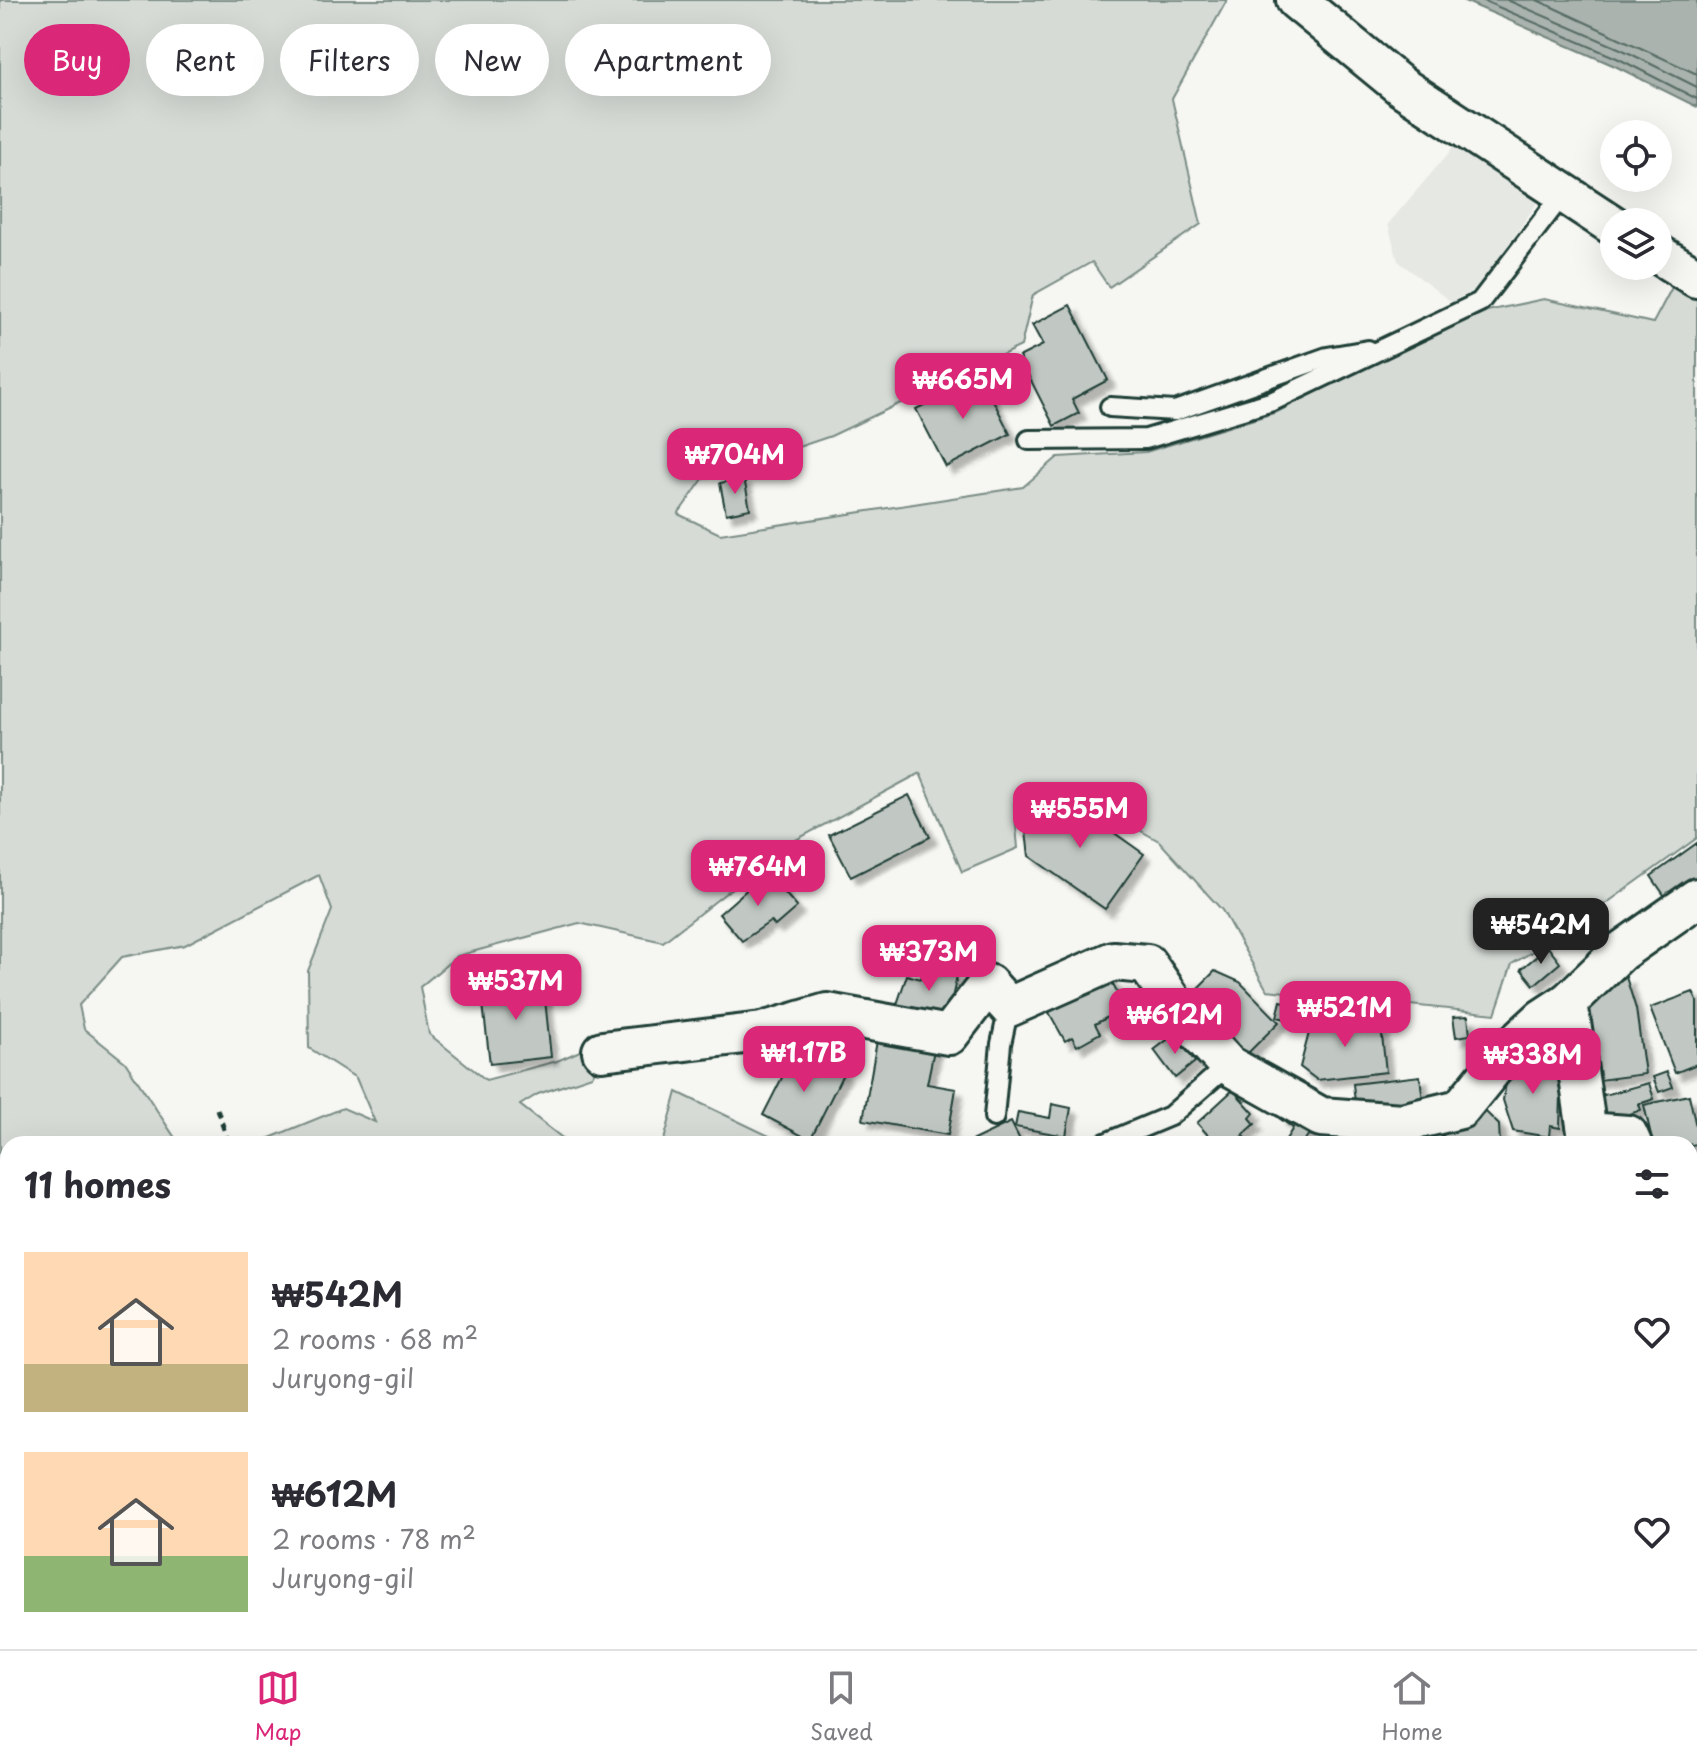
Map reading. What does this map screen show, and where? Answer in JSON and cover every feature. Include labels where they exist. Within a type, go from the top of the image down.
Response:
[{"type":"street","points":[[1296,0],[1402,87],[1600,217]]},
{"type":"street","points":[[1672,263],[1697,278]]},
{"type":"street","points":[[602,1051],[762,1032],[827,1013],[949,1035],[988,984],[1009,1007],[1113,961],[1147,964],[1180,1012],[1228,1065],[1321,1117],[1402,1123],[1460,1109],[1507,1051],[1542,1019],[1568,1002],[1620,952],[1697,898]]},
{"type":"street","points":[[1568,1002],[1587,1132],[1628,1136]]},
{"type":"lane","points":[[1029,440],[1146,439],[1273,401],[1480,302],[1563,194]]},
{"type":"lane","points":[[1110,407],[1175,411],[1327,357],[1390,347]]},
{"type":"lane","points":[[994,1117],[1001,1044],[1009,1007]]},
{"type":"lane","points":[[1122,1136],[1170,1116],[1228,1065]]},
{"type":"path","points":[[217,1109],[226,1136]]},
{"type":"shaded area","points":[[0,0],[1227,0],[1172,99],[1201,224],[1109,287],[1092,262],[1033,295],[1021,346],[831,436],[703,479],[678,514],[720,534],[1023,487],[1058,457],[1146,452],[1277,412],[1396,351],[1487,311],[1544,299],[1653,323],[1677,278],[1697,290],[1697,838],[1575,926],[1512,964],[1495,1014],[1267,990],[1222,910],[1159,841],[1069,791],[1014,803],[1018,848],[962,872],[920,773],[790,843],[663,942],[579,923],[457,956],[420,987],[429,1034],[486,1080],[557,1061],[596,1044],[599,1063],[592,1076],[538,1094],[520,1105],[560,1136],[275,1136],[343,1108],[375,1122],[356,1078],[309,1048],[308,971],[332,910],[319,875],[185,945],[122,957],[79,1005],[84,1029],[125,1062],[174,1136],[0,1136]]},
{"type":"shaded area","points":[[1459,141],[1542,196],[1478,288],[1451,302],[1398,261],[1388,224]]},
{"type":"shaded area","points":[[677,1092],[769,1136],[665,1136]]},
{"type":"water","points":[[1462,0],[1697,0],[1697,107],[1615,66]]},
{"type":"building","points":[[1070,305],[1108,380],[1072,399],[1079,413],[1054,426],[1019,357],[1043,345],[1032,325]]},
{"type":"building","points":[[981,376],[1010,434],[946,467],[916,409]]},
{"type":"building","points":[[744,478],[750,509],[726,514],[720,483]]},
{"type":"building","points":[[909,795],[930,837],[851,877],[829,835]]},
{"type":"building","points":[[1068,800],[1144,854],[1105,909],[1029,856],[1023,808]]},
{"type":"building","points":[[1697,843],[1697,886],[1671,905],[1651,876]]},
{"type":"building","points":[[767,872],[797,907],[775,926],[771,921],[742,941],[719,914]]},
{"type":"building","points":[[1548,947],[1560,963],[1534,985],[1521,969]]},
{"type":"building","points":[[926,957],[952,962],[949,975],[957,976],[946,1025],[894,1013],[907,975],[921,979]]},
{"type":"building","points":[[1215,971],[1240,982],[1279,1022],[1241,1060],[1184,1002]]},
{"type":"building","points":[[1108,975],[1125,1008],[1095,1024],[1100,1033],[1077,1046],[1072,1037],[1065,1041],[1047,1009]]},
{"type":"building","points":[[1626,977],[1636,1009],[1645,1074],[1592,1081],[1584,1016],[1591,997]]},
{"type":"building","points":[[543,980],[551,1057],[490,1064],[481,987]]},
{"type":"building","points":[[1693,992],[1697,1001],[1697,1064],[1675,1073],[1650,1008]]},
{"type":"building","points":[[1281,1001],[1313,1008],[1309,1024],[1277,1017]]},
{"type":"building","points":[[1468,1016],[1470,1035],[1456,1037],[1453,1017]]},
{"type":"building","points":[[1380,1017],[1386,1072],[1317,1080],[1300,1067],[1311,1025]]},
{"type":"building","points":[[1175,1034],[1195,1062],[1175,1078],[1154,1050]]},
{"type":"building","points":[[878,1035],[935,1045],[927,1084],[956,1089],[948,1135],[863,1120]]},
{"type":"building","points":[[797,1048],[844,1072],[812,1136],[802,1136],[763,1115]]},
{"type":"building","points":[[1511,1056],[1562,1064],[1560,1128],[1550,1126],[1549,1136],[1513,1131],[1503,1100]]},
{"type":"building","points":[[1667,1072],[1673,1087],[1659,1092],[1653,1077]]},
{"type":"building","points":[[1420,1076],[1423,1102],[1356,1111],[1353,1084]]},
{"type":"building","points":[[1649,1083],[1654,1099],[1639,1104],[1641,1110],[1602,1124],[1593,1098]]},
{"type":"building","points":[[1233,1090],[1254,1113],[1250,1118],[1255,1124],[1244,1136],[1209,1136],[1197,1123]]},
{"type":"building","points":[[1689,1095],[1697,1136],[1651,1136],[1644,1105]]},
{"type":"building","points":[[1052,1104],[1071,1108],[1066,1136],[1015,1127],[1018,1112],[1050,1118]]},
{"type":"building","points":[[1286,1109],[1313,1128],[1308,1136],[1288,1136],[1293,1128],[1279,1118]]},
{"type":"building","points":[[1486,1112],[1499,1125],[1500,1136],[1442,1136],[1463,1114]]},
{"type":"building","points":[[1011,1122],[1018,1136],[982,1136]]}]
